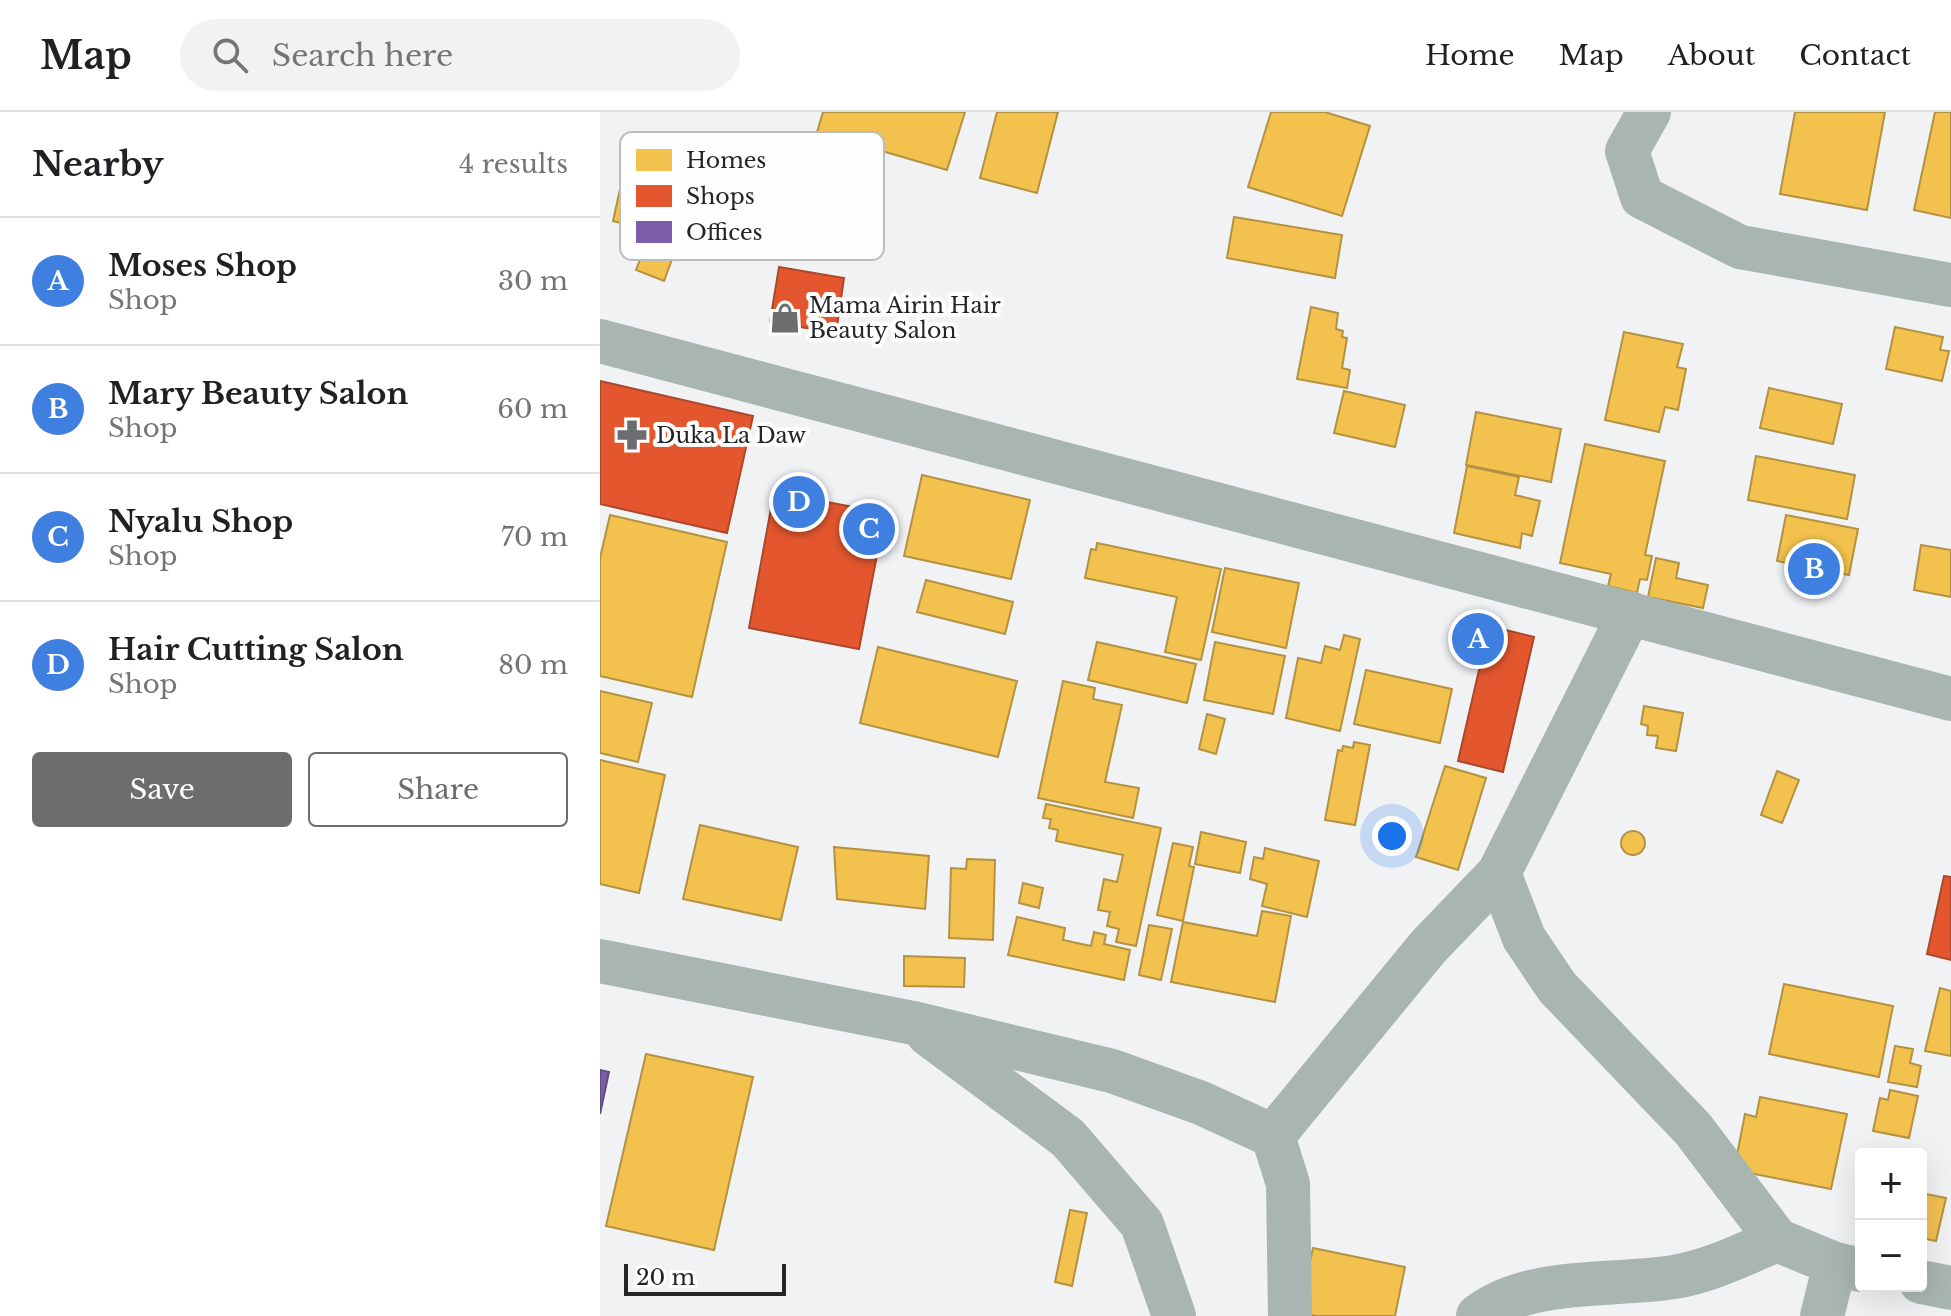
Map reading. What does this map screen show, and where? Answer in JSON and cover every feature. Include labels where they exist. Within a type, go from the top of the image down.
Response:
[{"type":"street","points":[[1649,112],[1627,151],[1642,197],[1740,247],[1951,285]]},
{"type":"street","points":[[600,341],[1951,699]]},
{"type":"street","points":[[1273,1136],[1428,947],[1499,873],[1630,613]]},
{"type":"street","points":[[1499,873],[1524,938],[1557,987],[1693,1129],[1777,1240],[1848,1267],[1822,1316]]},
{"type":"street","points":[[600,961],[913,1023],[1112,1071],[1201,1103],[1273,1136],[1288,1184],[1290,1316]]},
{"type":"street","points":[[913,1023],[1068,1138],[1142,1224],[1174,1316]]},
{"type":"street","points":[[1478,1316],[1520,1296],[1547,1288],[1674,1277],[1720,1264],[1777,1240]]},
{"type":"street","points":[[1927,1283],[1951,1288]]},
{"type":"building: Homes","points":[[823,112],[965,112],[947,170],[884,152],[884,132],[817,132]]},
{"type":"building: Homes","points":[[997,112],[1058,112],[1037,193],[980,178]]},
{"type":"building: Homes","points":[[1271,112],[1325,112],[1370,126],[1342,216],[1248,187]]},
{"type":"building: Homes","points":[[1795,112],[1885,112],[1867,210],[1780,194]]},
{"type":"building: Homes","points":[[1935,112],[1951,112],[1951,218],[1914,210]]},
{"type":"building: Homes","points":[[620,189],[620,223],[613,221]]},
{"type":"building: Homes","points":[[1234,217],[1342,235],[1335,278],[1227,258]]},
{"type":"building: Homes","points":[[640,260],[672,260],[664,281],[636,270]]},
{"type":"building: Homes","points":[[1311,307],[1338,313],[1336,329],[1343,331],[1342,337],[1347,338],[1342,368],[1350,370],[1347,388],[1297,379]]},
{"type":"building: Homes","points":[[1895,327],[1943,337],[1940,350],[1949,351],[1942,381],[1886,369]]},
{"type":"building: Homes","points":[[1624,332],[1683,344],[1677,367],[1686,369],[1678,410],[1665,407],[1659,432],[1605,420]]},
{"type":"building: Homes","points":[[1769,388],[1842,404],[1833,444],[1760,428]]},
{"type":"building: Homes","points":[[1344,391],[1405,405],[1395,447],[1334,433]]},
{"type":"building: Homes","points":[[1476,412],[1561,429],[1551,482],[1466,465]]},
{"type":"building: Homes","points":[[1585,444],[1665,461],[1645,555],[1652,556],[1647,580],[1640,579],[1637,593],[1608,586],[1611,574],[1560,563]]},
{"type":"building: Homes","points":[[1756,456],[1855,475],[1847,519],[1748,500]]},
{"type":"building: Homes","points":[[1467,466],[1519,477],[1515,495],[1540,501],[1532,536],[1522,533],[1520,548],[1454,533]]},
{"type":"building: Homes","points":[[922,475],[1030,500],[1011,579],[904,556]]},
{"type":"building: Homes","points":[[610,515],[727,542],[692,697],[600,676],[600,558]]},
{"type":"building: Homes","points":[[1786,515],[1858,529],[1849,575],[1777,561]]},
{"type":"building: Homes","points":[[1097,543],[1221,569],[1201,660],[1165,652],[1177,597],[1085,578],[1091,549],[1096,550]]},
{"type":"building: Homes","points":[[1921,545],[1951,550],[1951,597],[1914,590]]},
{"type":"building: Homes","points":[[1656,558],[1679,563],[1676,578],[1708,585],[1703,608],[1648,597]]},
{"type":"building: Homes","points":[[1225,568],[1299,583],[1286,648],[1212,632]]},
{"type":"building: Homes","points":[[926,580],[1013,602],[1005,634],[917,612]]},
{"type":"building: Homes","points":[[1344,635],[1360,639],[1340,731],[1286,718],[1298,658],[1321,663],[1325,646],[1340,650]]},
{"type":"building: Homes","points":[[1097,642],[1196,664],[1187,703],[1088,680]]},
{"type":"building: Homes","points":[[1215,642],[1285,656],[1273,714],[1204,700]]},
{"type":"building: Homes","points":[[878,647],[1017,681],[998,757],[860,723]]},
{"type":"building: Homes","points":[[1366,670],[1452,689],[1440,743],[1354,724]]},
{"type":"building: Homes","points":[[1063,681],[1095,688],[1093,699],[1122,705],[1105,782],[1139,788],[1133,818],[1038,798]]},
{"type":"building: Homes","points":[[600,691],[652,703],[638,762],[600,753]]},
{"type":"building: Homes","points":[[1644,706],[1683,713],[1676,751],[1656,748],[1658,736],[1647,735],[1648,726],[1641,724]]},
{"type":"building: Homes","points":[[1207,714],[1225,719],[1216,754],[1199,749]]},
{"type":"building: Homes","points":[[1354,742],[1370,745],[1355,825],[1325,820],[1338,750],[1342,751],[1343,746],[1353,748]]},
{"type":"building: Homes","points":[[600,760],[665,775],[639,893],[600,884]]},
{"type":"building: Homes","points":[[1445,766],[1486,778],[1458,870],[1416,857]]},
{"type":"building: Homes","points":[[1777,771],[1799,780],[1782,823],[1761,815]]},
{"type":"building: Homes","points":[[1046,804],[1161,828],[1136,946],[1116,942],[1119,929],[1107,926],[1110,912],[1098,910],[1104,879],[1117,882],[1123,855],[1056,841],[1058,830],[1049,828],[1051,819],[1043,818]]},
{"type":"building: Homes","points":[[700,825],[798,847],[781,920],[683,899]]},
{"type":"building: Homes","points":[[1633,831],[1642,834],[1645,843],[1642,852],[1633,855],[1624,852],[1621,843],[1624,834]]},
{"type":"building: Homes","points":[[1201,832],[1246,842],[1240,873],[1195,864]]},
{"type":"building: Homes","points":[[1173,843],[1193,847],[1189,866],[1194,867],[1183,921],[1157,915]]},
{"type":"building: Homes","points":[[834,847],[929,856],[925,909],[837,899]]},
{"type":"building: Homes","points":[[1265,848],[1319,861],[1307,917],[1262,906],[1267,884],[1250,879],[1254,857],[1263,859]]},
{"type":"building: Homes","points":[[967,859],[995,860],[993,940],[949,938],[951,868],[966,869]]},
{"type":"building: Homes","points":[[1023,883],[1043,888],[1039,908],[1019,903]]},
{"type":"building: Homes","points":[[1262,911],[1291,916],[1275,1002],[1171,982],[1183,922],[1257,936]]},
{"type":"building: Homes","points":[[1017,917],[1065,928],[1063,940],[1091,946],[1094,932],[1106,935],[1104,944],[1130,950],[1124,980],[1008,955]]},
{"type":"building: Homes","points":[[1149,925],[1172,929],[1161,980],[1139,975]]},
{"type":"building: Homes","points":[[904,956],[965,958],[964,987],[904,986]]},
{"type":"building: Homes","points":[[1784,984],[1893,1006],[1879,1077],[1769,1054]]},
{"type":"building: Homes","points":[[1940,988],[1951,991],[1951,1056],[1925,1051]]},
{"type":"building: Homes","points":[[1895,1046],[1913,1049],[1910,1063],[1921,1066],[1917,1087],[1888,1082]]},
{"type":"building: Homes","points":[[646,1054],[753,1077],[714,1250],[606,1226]]},
{"type":"building: Homes","points":[[1890,1090],[1918,1096],[1909,1138],[1873,1131],[1880,1098],[1888,1100]]},
{"type":"building: Homes","points":[[1760,1097],[1847,1114],[1831,1189],[1734,1170],[1745,1114],[1756,1117]]},
{"type":"building: Homes","points":[[1927,1194],[1946,1198],[1936,1241],[1927,1239]]},
{"type":"building: Homes","points":[[1070,1210],[1087,1213],[1072,1286],[1055,1282]]},
{"type":"building: Homes","points":[[1313,1248],[1405,1267],[1395,1316],[1316,1316],[1299,1312]]},
{"type":"building: Shops","points":[[779,267],[844,278],[836,333],[770,322]]},
{"type":"building: Shops","points":[[600,381],[753,416],[727,533],[600,504]]},
{"type":"building: Shops","points":[[774,492],[885,513],[859,649],[749,628]]},
{"type":"building: Shops","points":[[1470,621],[1534,637],[1503,772],[1458,761],[1482,657],[1463,654]]},
{"type":"building: Shops","points":[[1944,876],[1951,877],[1951,960],[1927,954]]},
{"type":"building: Offices","points":[[600,1070],[609,1072],[600,1114]]},
{"type":"place","name":"Mama Airin Hair Beauty Salon","points":[[785,318]]},
{"type":"place","name":"Duka La Daw","points":[[632,435]]},
{"type":"place","name":"Hair Cutting Salon","points":[[799,502]]},
{"type":"place","name":"Nyalu Shop","points":[[869,529]]},
{"type":"place","name":"Mary Beauty Salon","points":[[1814,569]]},
{"type":"place","name":"Moses Shop","points":[[1478,639]]}]
